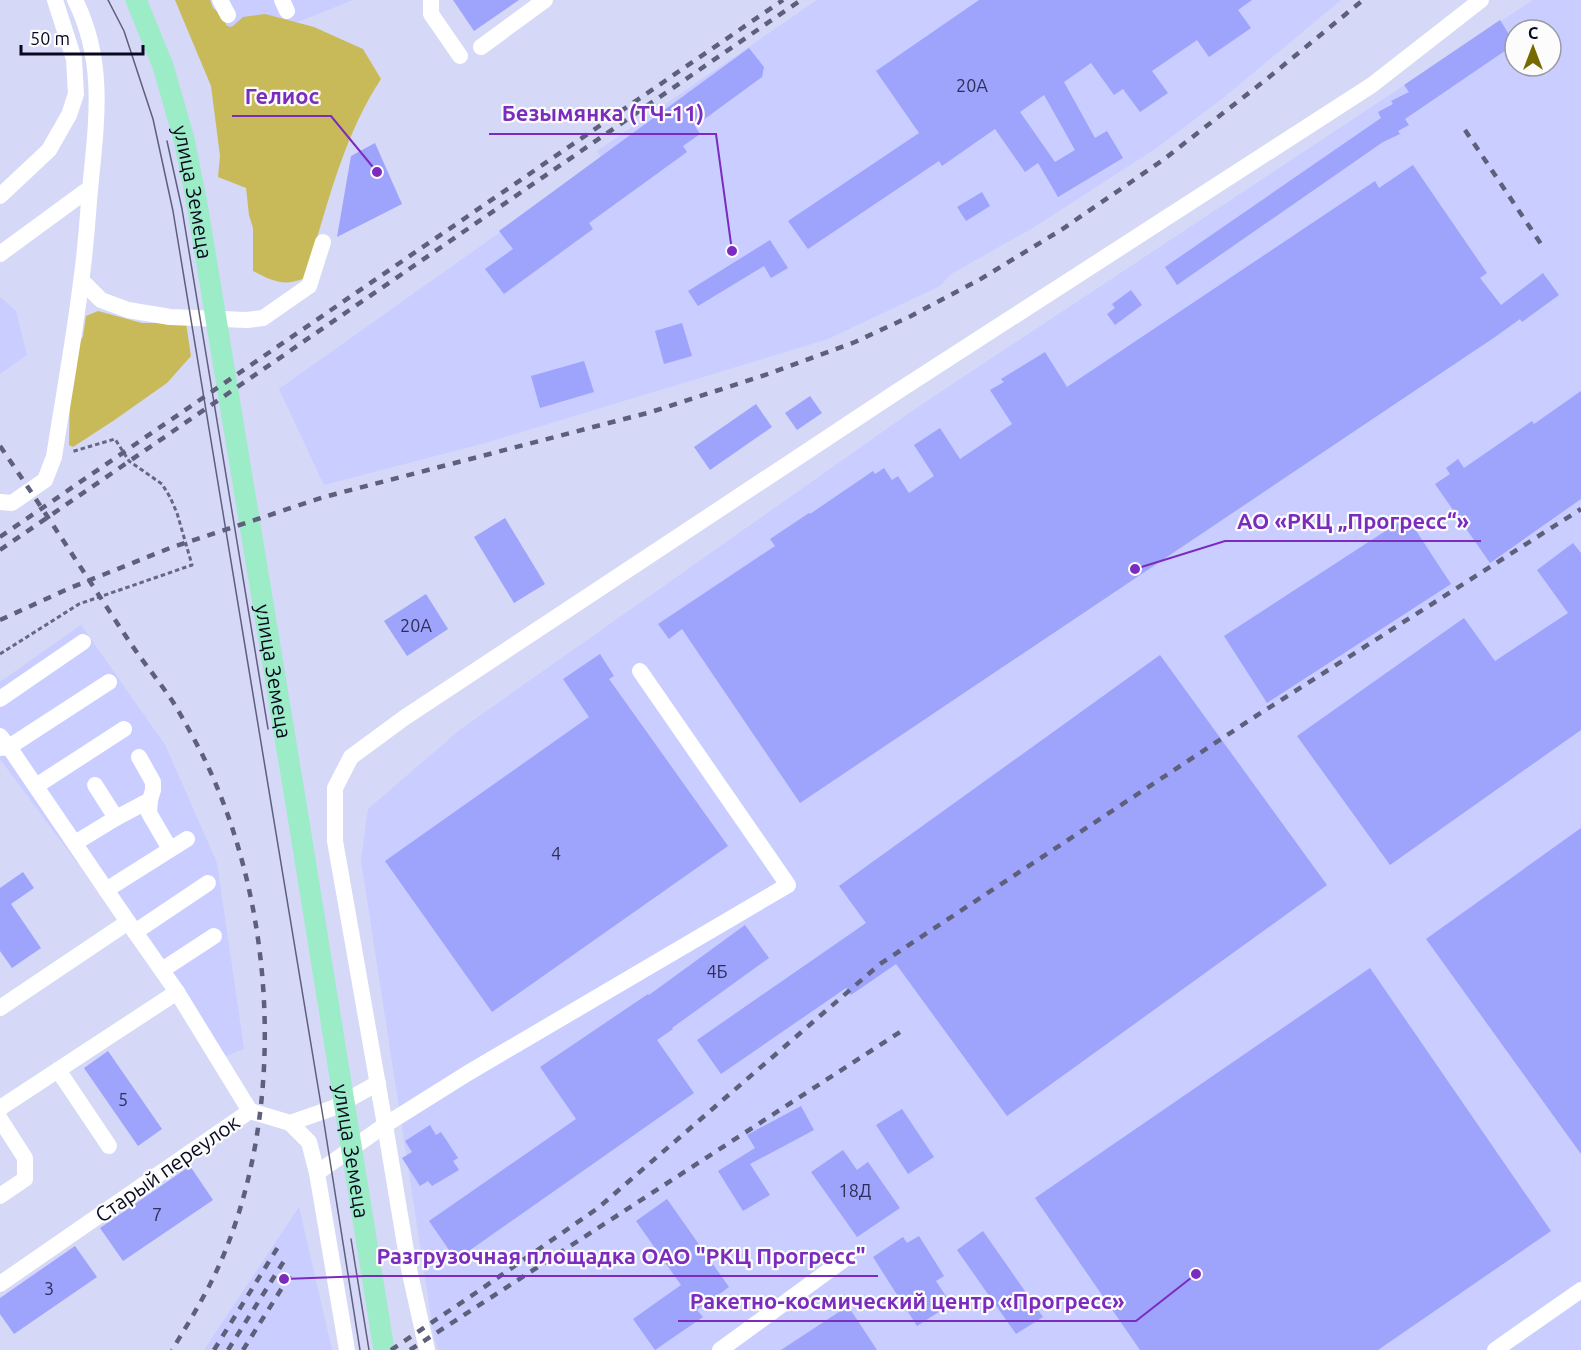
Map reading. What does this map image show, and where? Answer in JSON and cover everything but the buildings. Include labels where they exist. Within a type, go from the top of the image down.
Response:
[{"type":"main road","name":"улица Земеца","points":[[136,0],[163,66],[184,139],[197,204],[384,1350]]},
{"type":"street","points":[[0,196],[50,150],[69,115],[76,94],[74,59],[55,0]]},
{"type":"street","points":[[0,502],[12,503],[45,480],[54,457],[82,281],[97,93],[94,53],[84,18],[75,0]]},
{"type":"street","points":[[431,0],[431,14],[460,56]]},
{"type":"street","points":[[481,47],[545,0]]},
{"type":"street","points":[[427,1350],[409,1269],[335,841],[335,788],[351,757],[404,718],[896,393],[1372,85],[1481,0]]},
{"type":"street","points":[[0,254],[90,188]]},
{"type":"street","points":[[82,281],[101,300],[128,310],[170,317],[247,320],[263,318],[309,286],[323,242]]},
{"type":"street","points":[[0,699],[83,642]]},
{"type":"street","points":[[317,1173],[385,1125],[468,1073],[788,885],[640,671]]},
{"type":"street","points":[[109,682],[3,744],[36,786],[177,992],[250,1111]]},
{"type":"street","points":[[36,786],[124,729]]},
{"type":"street","points":[[139,757],[153,782],[149,813],[170,849]]},
{"type":"street","points":[[95,785],[116,818]]},
{"type":"street","points":[[75,843],[150,800]]},
{"type":"street","points":[[106,890],[187,839]]},
{"type":"street","points":[[0,1008],[208,883]]},
{"type":"street","points":[[162,970],[214,936]]},
{"type":"street","points":[[0,1108],[177,992]]},
{"type":"street","points":[[58,1070],[109,1146]]},
{"type":"street","points":[[347,1350],[317,1173],[309,1142],[290,1123],[333,1108],[378,1083]]},
{"type":"street","name":"Старый переулок","points":[[0,1284],[250,1111],[290,1123]]},
{"type":"street","points":[[0,1119],[25,1158],[25,1179],[0,1196]]},
{"type":"street","points":[[720,1350],[846,1258]]},
{"type":"street","points":[[1495,1350],[1581,1290]]},
{"type":"path","points":[[0,654],[79,604],[192,565],[170,497],[162,484],[129,461],[115,439],[54,457]]},
{"type":"shaded area","points":[[175,0],[210,0],[213,8],[225,18],[226,25],[230,27],[243,17],[265,14],[314,27],[363,49],[381,79],[367,102],[345,150],[305,278],[298,281],[278,282],[253,271],[253,228],[246,188],[218,177],[220,156],[211,86]]},
{"type":"shaded area","points":[[187,0],[353,0],[214,55]]},
{"type":"shaded area","points":[[817,0],[1341,0],[1223,98],[1155,149],[1031,229],[951,274],[940,286],[828,339],[485,443],[324,485],[279,389],[602,160],[597,151]]},
{"type":"shaded area","points":[[1533,0],[1581,0],[1581,1350],[438,1350],[361,860],[368,809],[461,729],[915,409],[1503,20],[1503,78],[1563,78],[1563,18],[1506,18]]},
{"type":"shaded area","points":[[0,297],[16,311],[27,355],[0,374]]},
{"type":"shaded area","points":[[98,311],[142,323],[186,323],[191,356],[167,383],[73,447],[69,445],[70,388],[74,354],[83,336],[86,316]]},
{"type":"shaded area","points":[[81,625],[165,745],[217,863],[244,1049],[226,1056],[204,1033],[0,759],[0,682]]},
{"type":"shaded area","points":[[299,1207],[332,1350],[204,1350]]},
{"type":"tram line","points":[[108,0],[124,31],[153,119],[173,211],[360,1350]]},
{"type":"tram line","points":[[167,141],[182,209],[268,729]]},
{"type":"tram line","points":[[351,1239],[369,1350]]},
{"type":"railway","points":[[0,537],[783,0]]},
{"type":"railway","points":[[0,550],[801,0]]},
{"type":"railway","points":[[0,620],[70,588],[170,548],[324,497],[651,412],[765,375],[855,342],[979,280],[1061,230],[1163,160],[1363,0]]},
{"type":"railway","points":[[1465,130],[1543,247]]},
{"type":"railway","points":[[0,446],[129,641],[173,702],[202,754],[226,811],[245,873],[258,936],[264,1002],[264,1067],[257,1132],[244,1195],[219,1267],[172,1350]]},
{"type":"railway","points":[[391,1350],[598,1208],[880,964],[1256,716],[1581,509]]},
{"type":"railway","points":[[410,1350],[900,1032]]},
{"type":"railway","points":[[214,1350],[278,1247]]},
{"type":"railway","points":[[228,1350],[284,1261]]},
{"type":"railway","points":[[243,1350],[292,1272]]},
{"type":"place","name":"Гелиос","points":[[377,172]]},
{"type":"place","name":"Безымянка (ТЧ-11)","points":[[732,251]]},
{"type":"place","name":"АО «РКЦ „Прогресс“»","points":[[1135,569]]},
{"type":"place","name":"Ракетно-космический центр «Прогресс»","points":[[1196,1274]]},
{"type":"place","name":"Разгрузочная площадка ОАО \"РКЦ Прогресс\"","points":[[284,1279]]}]
